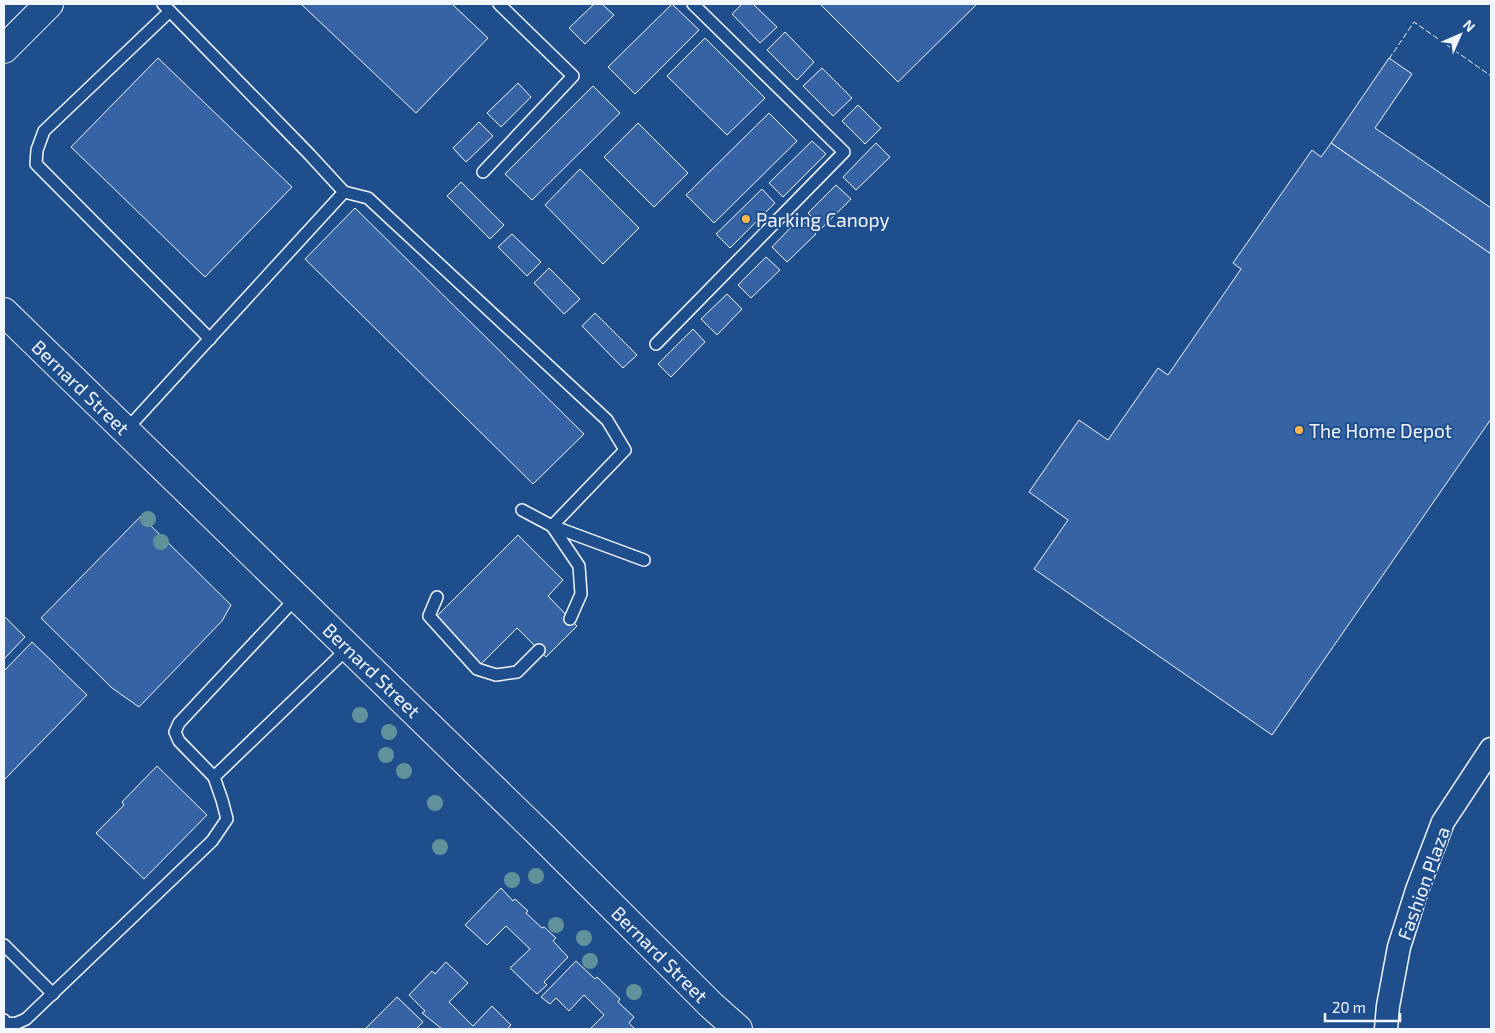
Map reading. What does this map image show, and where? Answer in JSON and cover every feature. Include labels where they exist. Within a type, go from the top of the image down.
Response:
[{"type":"street","points":[[4,49],[49,4]]},
{"type":"street","name":"Bernard Street","points":[[4,312],[738,1029]]},
{"type":"street","name":"Fashion Plaza","points":[[1386,1029],[1388,1006],[1400,947],[1417,890],[1443,822],[1491,749]]},
{"type":"lane","points":[[483,172],[573,76],[499,4]]},
{"type":"lane","points":[[656,344],[844,152],[694,4]]},
{"type":"lane","points":[[210,339],[36,164],[37,150],[44,132],[167,7],[344,192],[368,198],[606,420],[625,450],[552,526]]},
{"type":"lane","points":[[126,430],[344,192]]},
{"type":"lane","points":[[522,510],[552,526],[644,560]]},
{"type":"lane","points":[[552,526],[579,566],[581,594],[570,619]]},
{"type":"lane","points":[[4,1020],[7,1024],[18,1023],[26,1019],[212,840],[227,819],[214,777],[179,741],[175,732],[179,723],[297,597]]},
{"type":"lane","points":[[437,597],[429,616],[477,669],[496,675],[517,672],[539,650]]},
{"type":"lane","points":[[214,777],[349,648]]},
{"type":"lane","points":[[4,945],[53,994]]},
{"type":"building","points":[[301,4],[452,4],[488,38],[416,113]]},
{"type":"building","points":[[594,4],[602,4],[614,15],[585,44],[569,28]]},
{"type":"building","points":[[672,4],[699,30],[635,94],[608,67]]},
{"type":"building","points":[[742,4],[753,4],[777,27],[760,43],[732,14]]},
{"type":"building","points":[[820,4],[977,4],[898,82]]},
{"type":"building","points":[[785,32],[814,62],[797,80],[767,50]]},
{"type":"building","points":[[705,38],[765,98],[727,135],[667,76]]},
{"type":"building","points":[[158,58],[292,187],[205,277],[71,147]]},
{"type":"building","points":[[1389,58],[1412,74],[1375,128],[1491,208],[1491,254],[1331,143]]},
{"type":"building","points":[[822,68],[852,98],[833,116],[803,86]]},
{"type":"building","points":[[518,83],[531,97],[501,127],[487,113]]},
{"type":"building","points":[[593,86],[620,113],[532,200],[505,174]]},
{"type":"building","points":[[858,105],[881,128],[865,144],[842,121]]},
{"type":"building","points":[[769,113],[797,141],[714,223],[686,195]]},
{"type":"building","points":[[479,122],[493,136],[466,162],[453,148]]},
{"type":"building","points":[[638,123],[688,173],[654,207],[604,157]]},
{"type":"building","name":"Parking Canopy","points":[[812,141],[826,154],[783,197],[769,183]]},
{"type":"building","name":"Parking Canopy","points":[[876,143],[890,157],[856,190],[843,177]]},
{"type":"building","name":"The Home Depot","points":[[1331,143],[1491,254],[1491,419],[1272,735],[1034,569],[1068,520],[1029,492],[1079,420],[1108,440],[1158,368],[1168,375],[1241,269],[1233,263],[1312,150],[1321,157]]},
{"type":"building","points":[[580,169],[639,228],[603,264],[545,205]]},
{"type":"building","points":[[461,182],[504,225],[490,239],[447,196]]},
{"type":"building","name":"Parking Canopy","points":[[836,185],[851,199],[822,228],[808,213]]},
{"type":"building","name":"Parking Canopy","points":[[762,189],[775,203],[730,248],[716,234]]},
{"type":"building","points":[[355,208],[584,434],[533,484],[305,259]]},
{"type":"building","name":"Parking Canopy","points":[[800,218],[816,234],[787,262],[772,247]]},
{"type":"building","points":[[512,234],[541,262],[527,276],[498,247]]},
{"type":"building","name":"Parking Canopy","points":[[766,257],[780,270],[751,298],[738,285]]},
{"type":"building","points":[[549,268],[580,299],[564,314],[534,283]]},
{"type":"building","points":[[727,294],[742,309],[717,335],[701,319]]},
{"type":"building","points":[[595,313],[637,355],[623,368],[582,326]]},
{"type":"building","points":[[693,329],[705,342],[671,377],[658,364]]},
{"type":"building","points":[[141,516],[231,605],[222,621],[139,707],[112,688],[41,618]]},
{"type":"building","points":[[518,535],[563,580],[548,596],[577,626],[546,657],[517,628],[481,664],[435,618]]},
{"type":"building","points":[[4,616],[25,637],[4,659]]},
{"type":"building","points":[[32,642],[87,695],[4,780],[4,671]]},
{"type":"building","points":[[157,766],[207,815],[144,879],[96,833],[124,805],[122,802]]},
{"type":"building","points":[[501,888],[513,901],[515,899],[528,911],[526,913],[542,928],[544,927],[556,938],[553,941],[568,957],[544,982],[547,985],[537,994],[510,968],[530,949],[506,926],[487,945],[465,925]]},
{"type":"building","points":[[576,961],[595,979],[597,977],[620,999],[618,1002],[634,1017],[629,1023],[635,1029],[590,1029],[604,1015],[584,995],[569,1011],[556,998],[550,1004],[541,997]]},
{"type":"building","points":[[446,962],[468,983],[449,1002],[473,1026],[492,1006],[511,1025],[507,1029],[442,1029],[422,1013],[425,1011],[409,995],[432,971],[435,974]]},
{"type":"building","points":[[397,997],[423,1022],[416,1029],[365,1029]]},
{"type":"fence","points":[[1389,59],[1414,22],[1491,76]]},
{"type":"place","name":"Parking Canopy","points":[[746,219]]},
{"type":"place","name":"The Home Depot","points":[[1299,430]]}]
